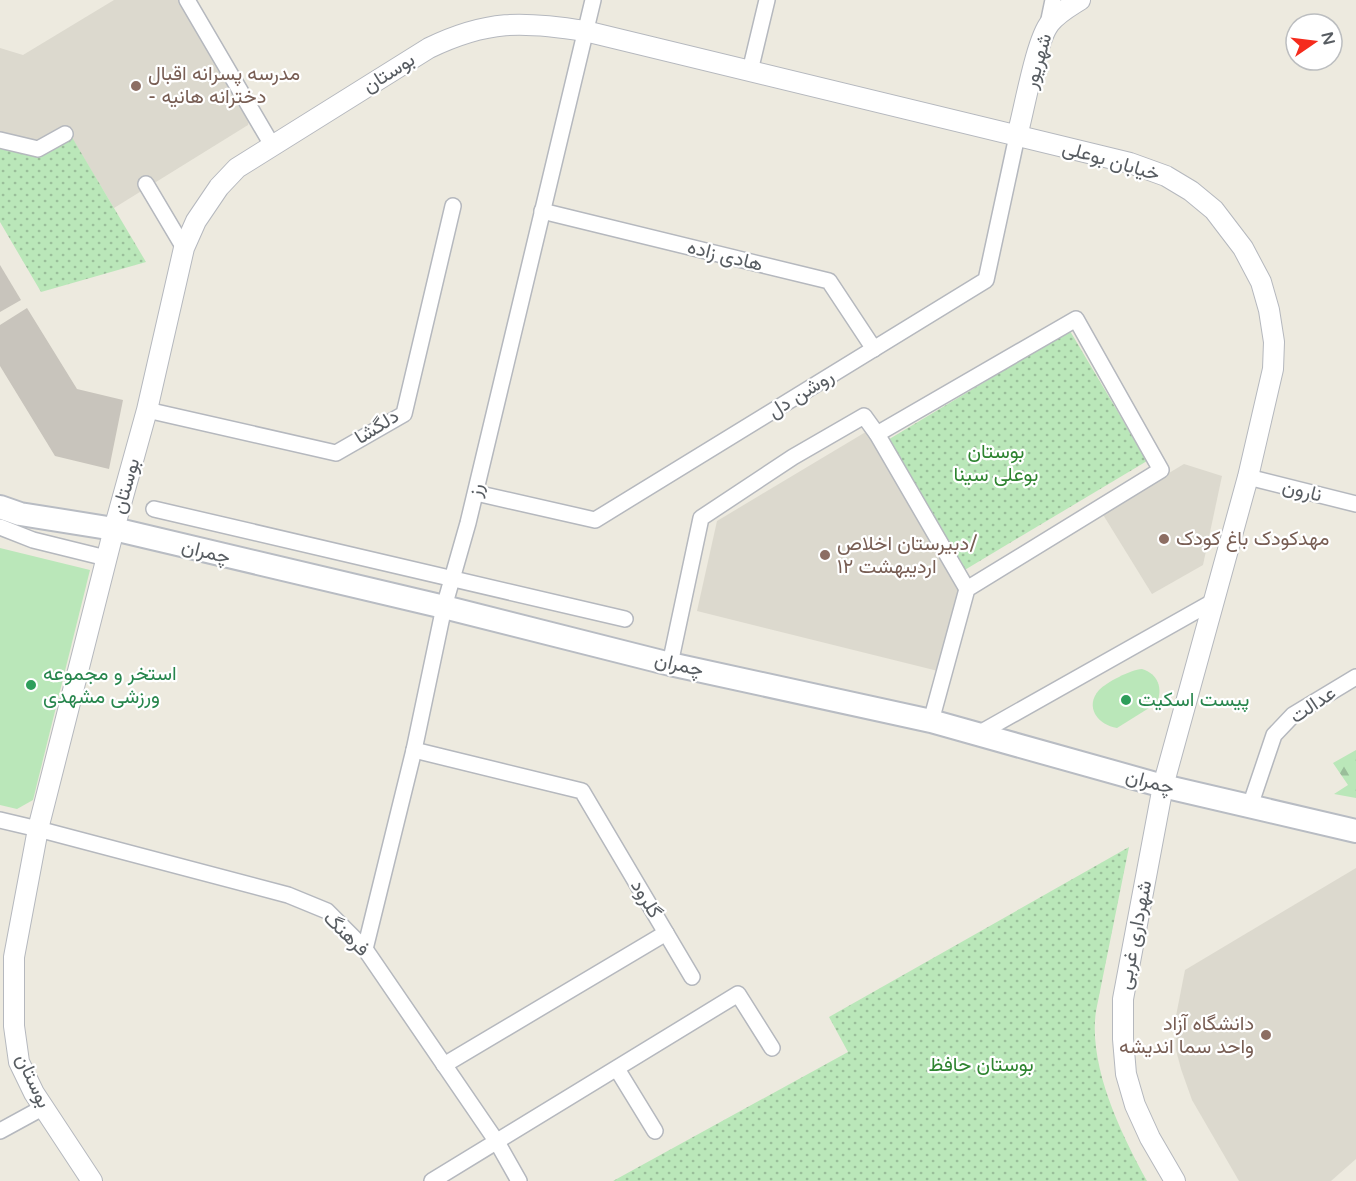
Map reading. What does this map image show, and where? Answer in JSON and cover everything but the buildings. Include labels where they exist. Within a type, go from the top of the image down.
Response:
[{"type":"main road","name":"چمران","points":[[0,507],[20,514],[114,529],[670,663],[931,721],[1163,786],[1356,831]]},
{"type":"street","points":[[187,0],[272,145]]},
{"type":"street","name":"رز","points":[[365,949],[414,750],[444,607],[476,493],[593,0]]},
{"type":"street","points":[[750,71],[767,0]]},
{"type":"street","points":[[1048,24],[1053,0]]},
{"type":"street","name":"شهریور","points":[[1017,136],[1040,46],[1048,24],[1080,0]]},
{"type":"street","name":"بوستان","points":[[92,1181],[34,1093],[20,1062],[7,956],[106,558],[147,410],[184,248],[196,220],[219,187],[237,168],[429,48],[456,35],[486,27],[519,23],[585,31]]},
{"type":"street","name":"خیابان بوعلی","points":[[585,31],[1130,163],[1166,176],[1191,191],[1214,210],[1243,248],[1261,282],[1269,310],[1274,342],[1273,369],[1248,477],[1163,786]]},
{"type":"street","points":[[0,140],[38,149],[65,134]]},
{"type":"street","name":"روشن دل","points":[[476,493],[594,520],[986,280],[1017,136]]},
{"type":"street","points":[[146,184],[184,248]]},
{"type":"street","name":"دلگشا","points":[[147,410],[336,453],[404,414],[453,206]]},
{"type":"street","name":"هادی زاده","points":[[542,211],[829,281],[874,349]]},
{"type":"street","points":[[877,434],[1076,319],[1161,470],[967,589],[931,721]]},
{"type":"street","points":[[670,663],[701,518],[793,457],[864,416],[877,434],[967,589]]},
{"type":"street","name":"نارون","points":[[1248,477],[1356,504]]},
{"type":"street","points":[[154,509],[625,619]]},
{"type":"street","points":[[0,527],[33,540],[106,558]]},
{"type":"street","points":[[978,735],[1214,601]]},
{"type":"street","name":"عدالت","points":[[1250,806],[1274,735],[1293,715],[1356,677]]},
{"type":"street","name":"گلرود","points":[[414,750],[582,791],[666,933],[444,1065]]},
{"type":"street","name":"شهرداری غربی","points":[[1163,786],[1123,999],[1123,1039],[1126,1074],[1135,1105],[1150,1138],[1175,1181]]},
{"type":"street","name":"فرهنگ","points":[[0,820],[288,895],[327,911],[365,949],[497,1142],[519,1181]]},
{"type":"street","points":[[666,933],[692,977]]},
{"type":"street","points":[[432,1181],[738,994],[772,1048]]},
{"type":"street","points":[[617,1069],[655,1131]]},
{"type":"street","points":[[0,1131],[44,1107]]},
{"type":"shaded area","name":"مدرسه پسرانه اقبال - دخترانه هانیه","points":[[114,0],[179,0],[250,117],[248,125],[114,208],[67,130],[38,145],[0,135],[0,48],[23,55]]},
{"type":"shaded area","name":"دبیرستان اخلاص/ ۱۲ اردیبهشت","points":[[869,430],[961,589],[938,671],[697,611],[717,521]]},
{"type":"shaded area","name":"مهدکودک باغ کودک","points":[[1184,464],[1222,476],[1203,565],[1152,594],[1102,513]]},
{"type":"shaded area","name":"دانشگاه آزاد واحد سما اندیشه","points":[[1356,868],[1356,1159],[1331,1181],[1239,1181],[1192,1100],[1176,1050],[1175,1021],[1185,970]]},
{"type":"green space","points":[[70,134],[146,262],[41,292],[0,222],[0,148],[10,146],[39,152]]},
{"type":"green space","name":"بوستان بوعلی سینا","points":[[1070,331],[1147,461],[963,571],[886,441]]},
{"type":"green space","name":"استخر و مجموعه ورزشی مشهدی","points":[[0,548],[90,570],[33,800],[17,809],[0,805]]},
{"type":"green space","name":"پیست اسکیت","points":[[1142,669],[1152,674],[1158,682],[1157,703],[1117,728],[1104,723],[1093,709],[1095,696],[1099,690],[1119,677]]},
{"type":"green space","points":[[1356,750],[1356,798],[1334,794],[1348,785],[1333,763]]},
{"type":"green space","name":"بوستان حافظ","points":[[1129,847],[1096,1011],[1095,1032],[1097,1054],[1109,1099],[1117,1121],[1147,1181],[613,1181],[848,1052],[829,1017]]},
{"type":"place","name":"مدرسه پسرانه اقبال - دخترانه هانیه","points":[[136,86]]},
{"type":"place","name":"مهدکودک باغ کودک","points":[[1164,539]]},
{"type":"place","name":"دبیرستان اخلاص/ ۱۲ اردیبهشت","points":[[825,555]]},
{"type":"place","name":"استخر و مجموعه ورزشی مشهدی","points":[[31,685]]},
{"type":"place","name":"پیست اسکیت","points":[[1126,700]]},
{"type":"place","name":"دانشگاه آزاد واحد سما اندیشه","points":[[1266,1035]]}]
